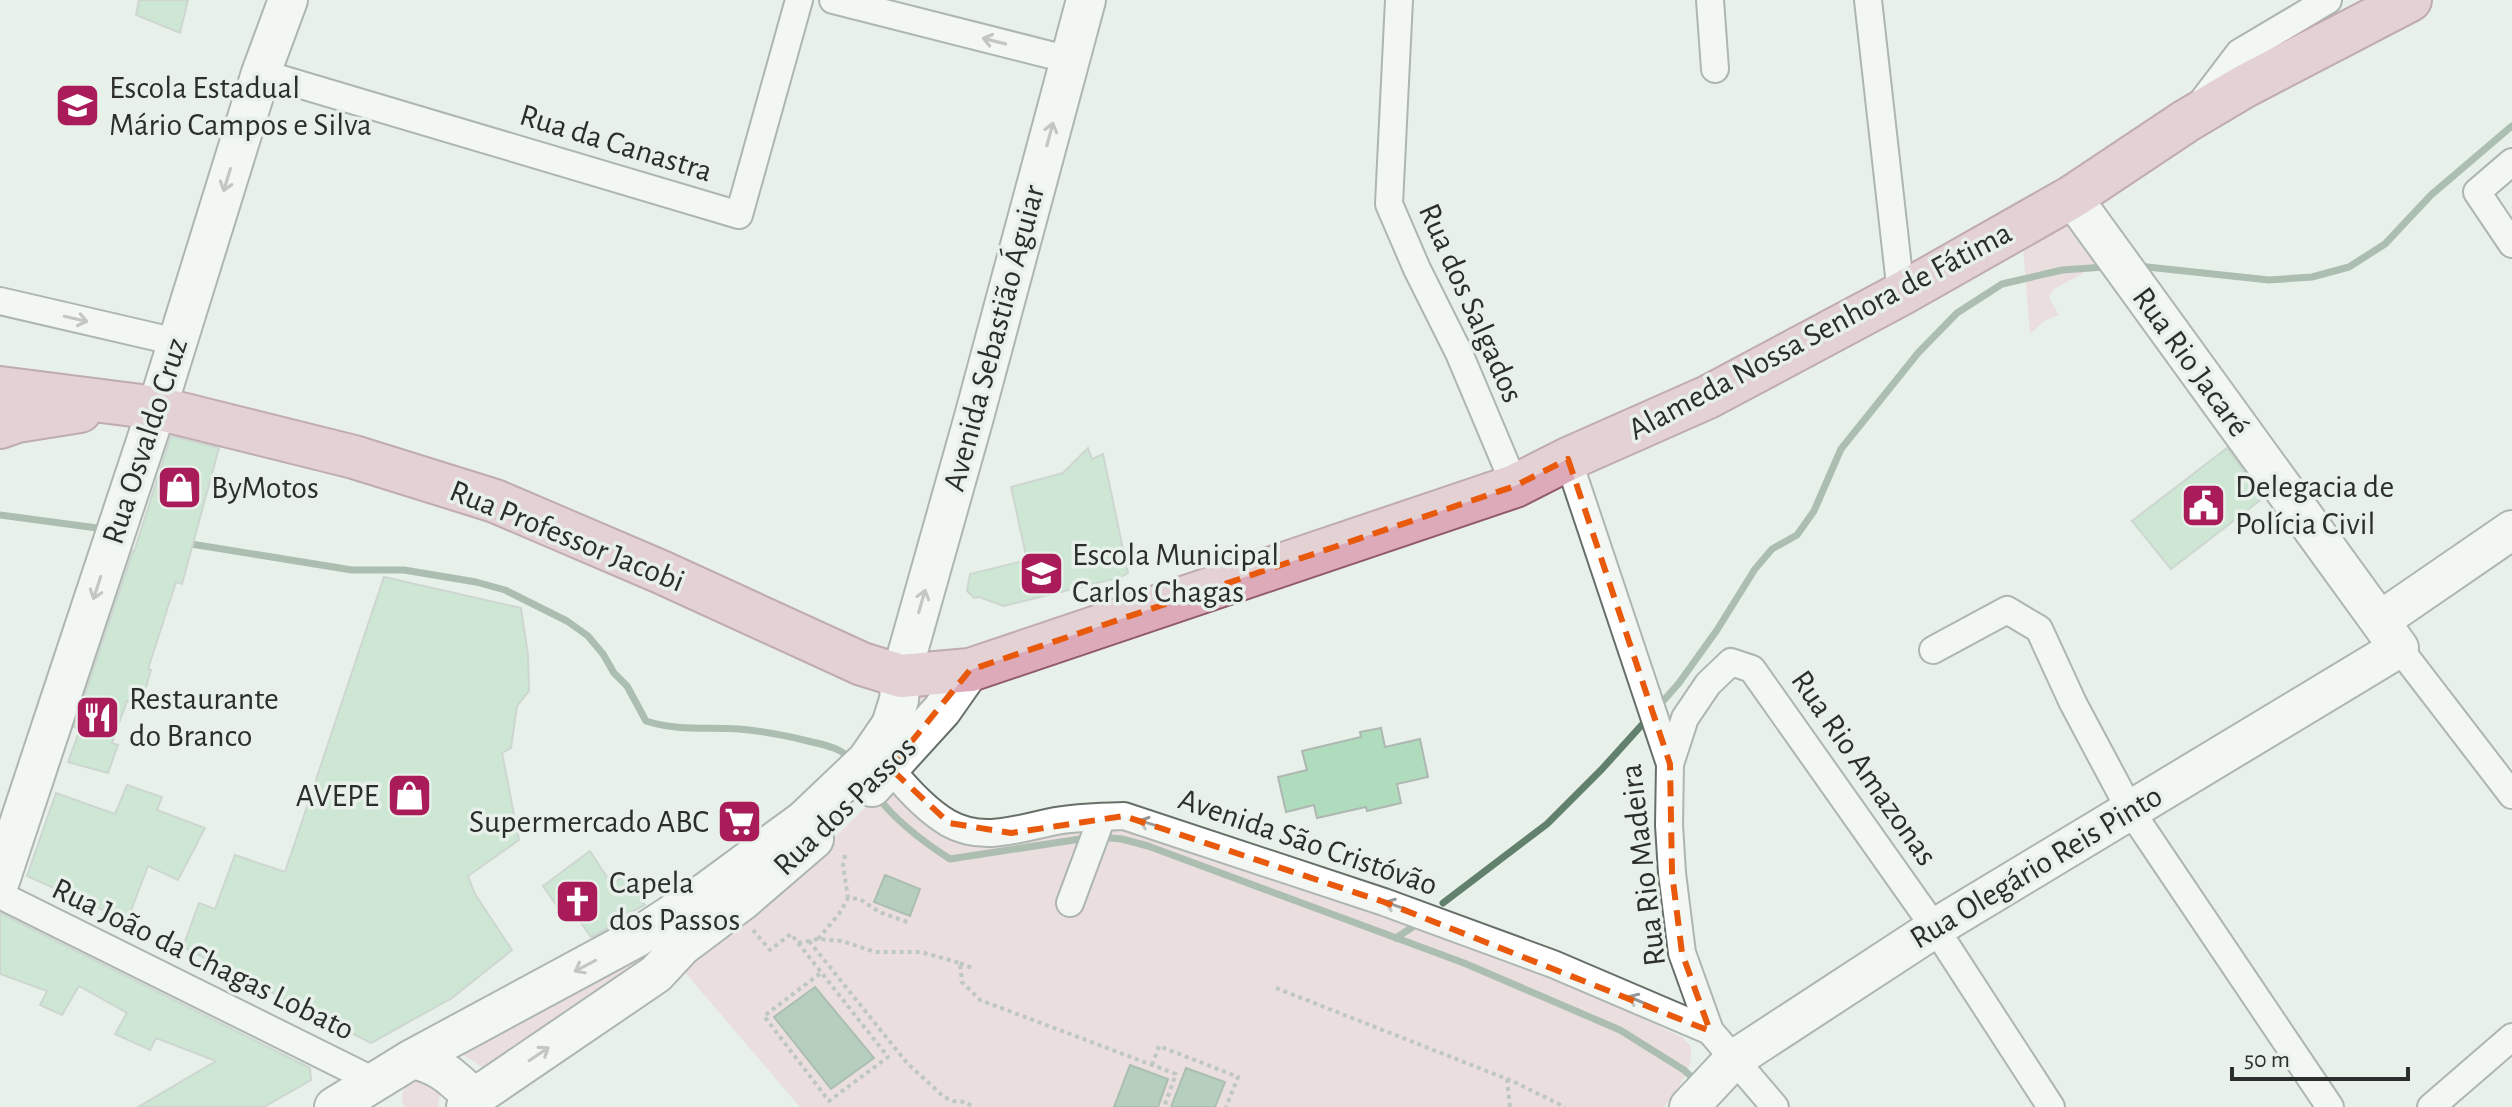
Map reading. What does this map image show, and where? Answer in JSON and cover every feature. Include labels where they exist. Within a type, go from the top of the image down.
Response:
[{"type":"main road","name":"Alameda Nossa Senhora de Fátima","points":[[970,670],[1515,486],[1708,397],[1901,294],[2072,197],[2186,121],[2245,86],[2410,0]]},
{"type":"main road","name":"Rua Professor Jacobi","points":[[0,388],[145,406],[354,457],[495,501],[661,572],[862,664],[901,676],[970,670]]},
{"type":"main road","points":[[0,427],[17,421],[145,406]]},
{"type":"street","name":"Rua Osvaldo Cruz","points":[[0,881],[145,406],[177,342],[261,73],[288,0]]},
{"type":"street","name":"Rua da Canastra","points":[[261,73],[739,215],[799,0]]},
{"type":"street","points":[[833,0],[1070,60]]},
{"type":"street","name":"Avenida Sebastião Águiar","points":[[901,676],[1086,0]]},
{"type":"street","name":"Rua dos Salgados","points":[[1399,0],[1389,204],[1459,353],[1515,486]]},
{"type":"street","points":[[1710,0],[1715,69]]},
{"type":"street","points":[[1868,0],[1901,294]]},
{"type":"street","points":[[2186,121],[2239,53],[2328,0]]},
{"type":"street","points":[[2512,162],[2477,192],[2512,244]]},
{"type":"street","name":"Rua Rio Jacaré","points":[[2072,197],[2390,634],[2512,795]]},
{"type":"street","points":[[0,301],[177,342]]},
{"type":"street","name":"Rua Rio Madeira","points":[[1568,459],[1670,764],[1671,861],[1682,953],[1709,1075],[1775,1107]]},
{"type":"street","name":"Rua Olegário Reis Pinto","points":[[1709,1075],[1935,928],[2130,810],[2390,634],[2512,530]]},
{"type":"street","points":[[1933,650],[2007,610],[2039,629],[2073,703],[2130,810],[2330,1107]]},
{"type":"street","name":"Rua Rio Amazonas","points":[[1670,764],[1685,718],[1708,684],[1731,662],[1752,669],[1935,928],[2051,1107]]},
{"type":"street","name":"Rua dos Passos","points":[[476,1104],[656,974],[682,946],[789,863],[870,775],[942,710],[970,670]]},
{"type":"street","name":"Rua dos Passos","points":[[334,1107],[381,1094],[412,1059],[636,938],[870,775],[899,700],[901,676]]},
{"type":"street","name":"Avenida São Cristóvão","points":[[870,775],[908,790],[949,823],[979,833],[1011,833],[1054,822],[1124,816],[1384,902],[1553,964],[1709,1075]]},
{"type":"street","points":[[1070,903],[1102,817]]},
{"type":"street","name":"Rua João da Chagas Lobato","points":[[0,895],[381,1094]]},
{"type":"street","points":[[2431,1107],[2512,1037]]},
{"type":"street","points":[[412,1059],[430,1062],[454,1079],[476,1104]]},
{"type":"path","points":[[818,939],[848,898],[843,865],[845,855]]},
{"type":"path","points":[[848,898],[860,899],[879,912],[910,923]]},
{"type":"path","points":[[747,922],[770,950],[791,934],[822,972],[888,1057],[829,1101],[764,1016],[822,972]]},
{"type":"path","points":[[798,943],[818,939],[842,941],[875,952],[921,952],[972,968]]},
{"type":"path","points":[[809,941],[907,1063],[944,1097],[966,1102],[973,1107]]},
{"type":"path","points":[[960,963],[962,982],[980,1000],[1176,1074],[1164,1107]]},
{"type":"path","points":[[1276,988],[1507,1079],[1565,1107]]},
{"type":"path","points":[[1152,1065],[1159,1046],[1238,1077],[1226,1107]]},
{"type":"path","points":[[1507,1079],[1510,1107]]},
{"type":"highlighted area","points":[[1568,459],[1670,764],[1672,873],[1682,953],[1710,1031],[1384,902],[1124,816],[1011,833],[949,823],[890,768],[970,670],[1515,486]]},
{"type":"shaded area","points":[[2076,218],[2107,260],[2054,289],[2049,298],[2059,315],[2046,320],[2030,334],[2023,246]]},
{"type":"shaded area","points":[[938,685],[819,832],[487,1082],[482,1067],[456,1050],[710,892],[903,700]]},
{"type":"shaded area","points":[[893,780],[937,826],[1044,832],[1110,826],[1195,847],[1545,973],[1682,1037],[1690,1045],[1688,1070],[1664,1107],[800,1107],[683,970],[747,922]]},
{"type":"shaded area","points":[[885,875],[920,889],[910,916],[874,902]]},
{"type":"shaded area","points":[[815,987],[874,1058],[831,1089],[774,1017]]},
{"type":"shaded area","points":[[1130,1065],[1168,1079],[1158,1107],[1114,1107]]},
{"type":"shaded area","points":[[1186,1068],[1225,1082],[1215,1107],[1171,1107]]},
{"type":"shaded area","points":[[417,1078],[438,1087],[438,1107],[404,1107],[404,1090]]},
{"type":"building","points":[[139,0],[188,0],[180,33],[136,15]]},
{"type":"building","points":[[171,436],[219,448],[182,584],[176,582],[148,669],[151,670],[141,704],[127,701],[112,743],[118,745],[108,773],[68,762],[80,729],[74,727]]},
{"type":"building","points":[[1088,448],[1092,459],[1103,454],[1128,573],[1004,606],[974,598],[967,591],[970,574],[1027,560],[1011,487],[1063,473]]},
{"type":"building","name":"Delegacia de Polícia Civil","points":[[2227,448],[2263,498],[2171,569],[2132,521]]},
{"type":"building","name":"AVEPE","points":[[384,577],[521,608],[528,655],[529,691],[517,706],[511,748],[502,753],[519,840],[468,876],[475,894],[512,950],[452,998],[371,1043],[183,947],[199,903],[215,909],[235,855],[285,872]]},
{"type":"building","points":[[1381,728],[1385,747],[1420,739],[1428,777],[1397,784],[1401,803],[1317,818],[1314,805],[1286,812],[1278,777],[1307,770],[1302,751],[1361,737],[1360,732]]},
{"type":"building","points":[[127,785],[162,797],[157,810],[205,828],[178,880],[148,866],[127,921],[27,876],[56,793],[115,814]]},
{"type":"building","name":"Capela dos Passos","points":[[590,851],[612,885],[624,875],[645,905],[591,937],[572,910],[563,915],[543,886]]},
{"type":"building","points":[[0,913],[310,1068],[311,1080],[264,1107],[138,1107],[216,1061],[156,1038],[150,1050],[115,1034],[127,1013],[79,986],[62,1015],[40,1005],[47,991],[0,974]]},
{"type":"waterway","points":[[2138,266],[2269,280],[2312,277],[2349,267],[2385,244],[2431,195],[2512,126]]},
{"type":"waterway","points":[[1657,708],[1717,630],[1755,569],[1772,549],[1797,535],[1814,511],[1841,449],[1918,353],[1957,313],[2002,284],[2062,270],[2105,267]]},
{"type":"waterway","points":[[0,515],[97,528]]},
{"type":"waterway","points":[[185,543],[352,570],[404,570],[505,590],[567,621],[588,636],[627,686],[646,721],[680,727],[776,734],[828,746],[851,760]]},
{"type":"waterway","points":[[1443,903],[1547,824],[1649,717]]},
{"type":"waterway","points":[[877,796],[892,814],[950,859],[1087,838]]},
{"type":"waterway","points":[[1099,837],[1148,846],[1464,963],[1620,1030],[1684,1070],[1698,1083]]},
{"type":"waterway","points":[[1396,938],[1414,926]]},
{"type":"place","name":"Escola Estadual Mário Campos e Silva","points":[[78,106]]},
{"type":"place","name":"ByMotos","points":[[180,488]]},
{"type":"place","name":"Delegacia de Polícia Civil","points":[[2204,505]]},
{"type":"place","name":"Escola Municipal Carlos Chagas","points":[[1041,573]]},
{"type":"place","name":"Restaurante do Branco","points":[[98,717]]},
{"type":"place","name":"AVEPE","points":[[410,796]]},
{"type":"place","name":"Supermercado ABC","points":[[740,822]]},
{"type":"place","name":"Capela dos Passos","points":[[578,901]]}]
